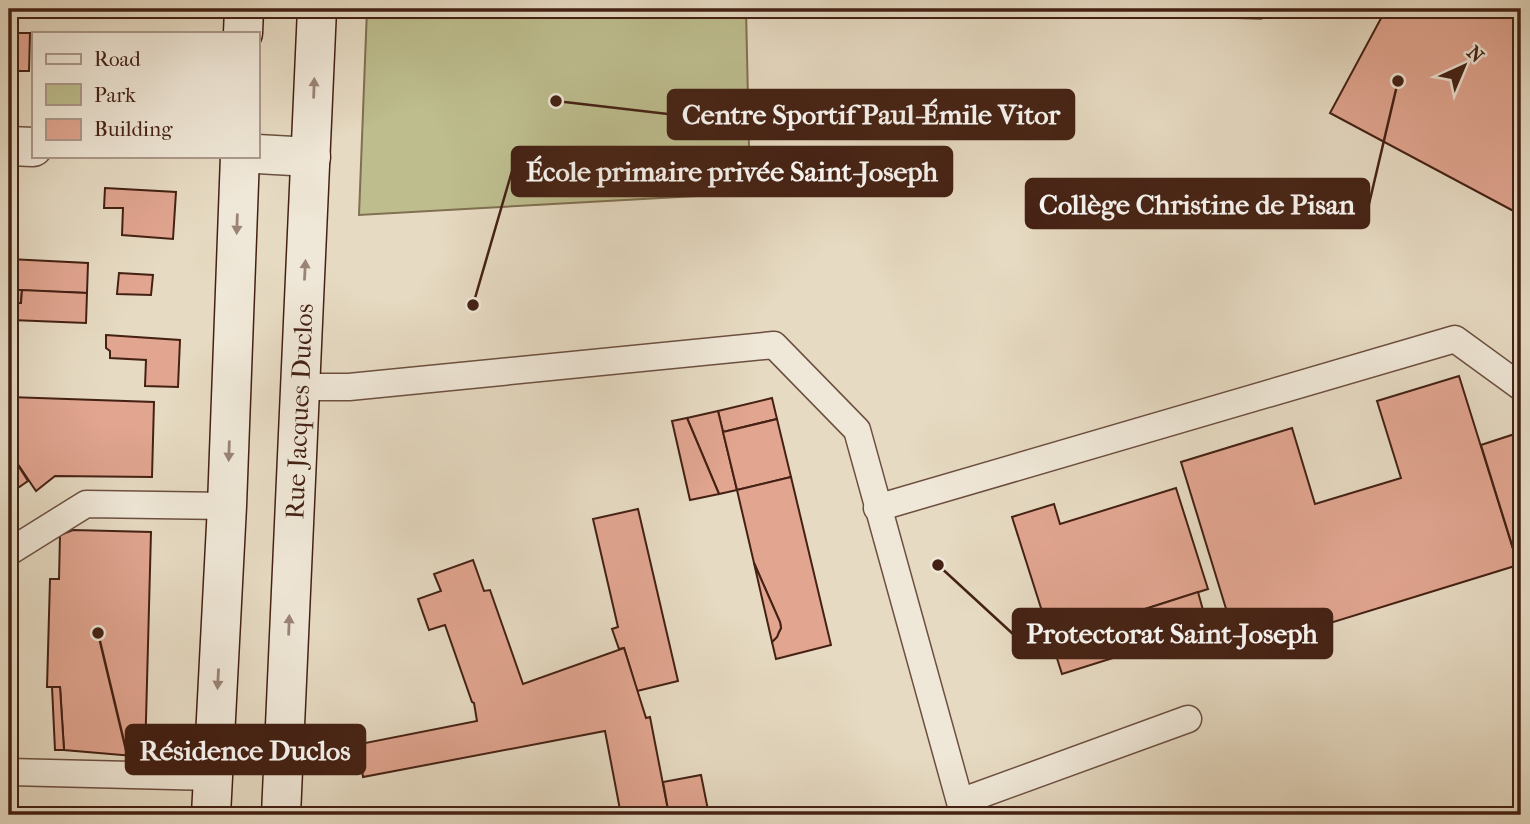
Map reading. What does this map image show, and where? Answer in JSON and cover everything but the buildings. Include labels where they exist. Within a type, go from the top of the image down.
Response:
[{"type":"main road","points":[[243,32],[244,9]]},
{"type":"main road","name":"Rue Jacques Duclos","points":[[281,815],[317,9]]},
{"type":"main road","points":[[9,146],[32,147]]},
{"type":"main road","points":[[259,154],[311,157]]},
{"type":"main road","points":[[211,815],[227,506],[240,158]]},
{"type":"lane","points":[[877,508],[1455,339],[1521,387]]},
{"type":"lane","points":[[299,387],[349,387],[774,345],[857,429],[960,802],[1188,719]]},
{"type":"lane","points":[[9,552],[86,504],[227,506]]},
{"type":"lane","points":[[9,772],[213,777]]},
{"type":"green space","points":[[367,9],[746,9],[750,193],[359,215]]},
{"type":"green space","points":[[997,9],[1258,9],[1261,19]]},
{"type":"place","name":"Collège Christine de Pisan","points":[[1398,81]]},
{"type":"place","name":"Centre Sportif Paul-Émile Vitor","points":[[556,101]]},
{"type":"place","name":"École primaire privée Saint-Joseph","points":[[473,305]]},
{"type":"place","name":"Protectorat Saint-Joseph","points":[[938,565]]},
{"type":"place","name":"Résidence Duclos","points":[[98,633]]}]
